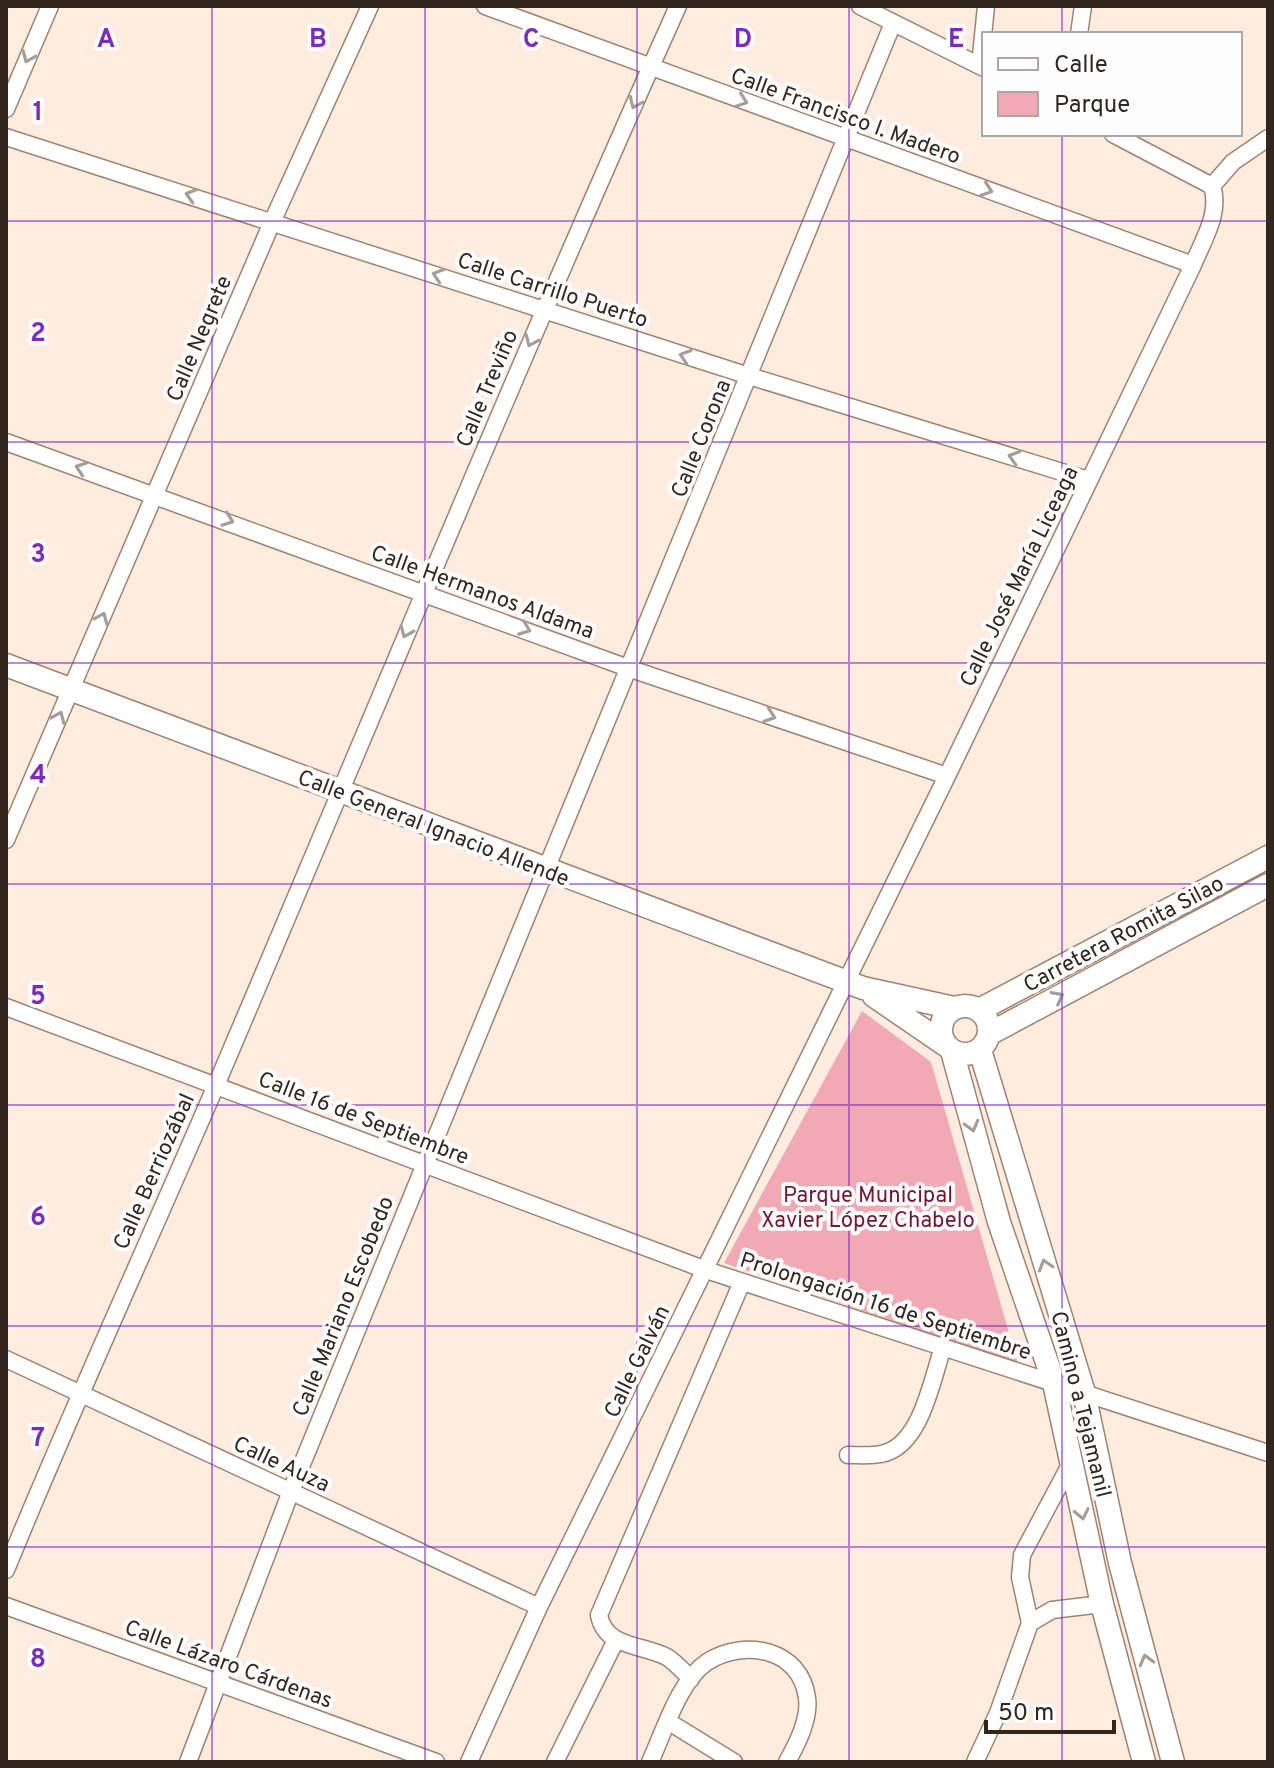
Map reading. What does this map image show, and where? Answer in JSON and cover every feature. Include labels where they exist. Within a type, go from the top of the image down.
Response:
[{"type":"main road","name":"Calle General Ignacio Allende","points":[[6,665],[854,985],[954,1008]]},
{"type":"main road","name":"Carretera Romita Silao","points":[[979,1010],[1268,857]]},
{"type":"main road","name":"Carretera Romita Silao","points":[[985,1042],[1268,885]]},
{"type":"main road","name":"Calle General Ignacio Allende","points":[[854,985],[949,1049]]},
{"type":"main road","points":[[970,1006],[979,1010],[989,1025],[985,1042],[971,1054],[949,1049],[942,1038],[942,1021],[954,1008],[970,1006]]},
{"type":"main road","name":"Camino a Tejamanil","points":[[985,1042],[1084,1393],[1120,1563],[1173,1762]]},
{"type":"main road","name":"Camino a Tejamanil","points":[[949,1049],[999,1222],[1054,1383],[1102,1604],[1144,1762]]},
{"type":"street","points":[[6,109],[50,6]]},
{"type":"street","name":"Calle Negrete","points":[[6,840],[273,220],[370,6]]},
{"type":"street","name":"Calle Francisco I. Madero","points":[[485,6],[1193,265]]},
{"type":"street","name":"Calle Treviño","points":[[339,790],[678,6]]},
{"type":"street","points":[[860,6],[982,67]]},
{"type":"street","points":[[984,32],[986,6]]},
{"type":"street","points":[[1079,32],[1083,6]]},
{"type":"street","name":"Calle Corona","points":[[546,870],[893,23]]},
{"type":"street","points":[[1117,136],[1212,186],[1233,162],[1268,138]]},
{"type":"street","name":"Calle Carrillo Puerto","points":[[6,137],[273,220],[749,376],[1088,480]]},
{"type":"street","name":"Calle José María Liceaga","points":[[854,985],[947,776],[1193,265],[1214,213],[1216,199],[1212,186]]},
{"type":"street","name":"Calle Hermanos Aldama","points":[[6,442],[628,668],[947,776]]},
{"type":"street","name":"Calle Berriozábal","points":[[6,1570],[78,1394],[216,1084],[339,790]]},
{"type":"street","name":"Calle Mariano Escobedo","points":[[188,1762],[291,1491],[546,870]]},
{"type":"street","name":"Calle Galván","points":[[469,1762],[539,1607],[706,1270],[854,985]]},
{"type":"street","name":"Calle 16 de Septiembre","points":[[6,1007],[706,1270]]},
{"type":"street","name":"Prolongación 16 de Septiembre","points":[[706,1270],[1268,1453]]},
{"type":"street","points":[[691,1679],[665,1657],[616,1640],[601,1627],[601,1604],[742,1282]]},
{"type":"street","points":[[848,1455],[884,1454],[907,1438],[920,1413],[943,1347]]},
{"type":"street","name":"Calle Auza","points":[[6,1359],[539,1607]]},
{"type":"street","points":[[975,1762],[1006,1691],[1030,1623],[1020,1577],[1022,1555],[1071,1463]]},
{"type":"street","points":[[1030,1623],[1052,1610],[1102,1604]]},
{"type":"street","name":"Calle Lázaro Cárdenas","points":[[6,1606],[436,1762]]},
{"type":"street","points":[[555,1762],[616,1640]]},
{"type":"street","points":[[650,1762],[691,1679],[705,1663],[724,1654],[748,1649],[772,1652],[791,1663],[802,1680],[808,1701],[804,1725],[787,1762]]},
{"type":"street","points":[[669,1722],[734,1762]]},
{"type":"green space","name":"Parque Municipal Xavier López Chabelo","points":[[862,1011],[931,1062],[1018,1364],[724,1263]]}]
